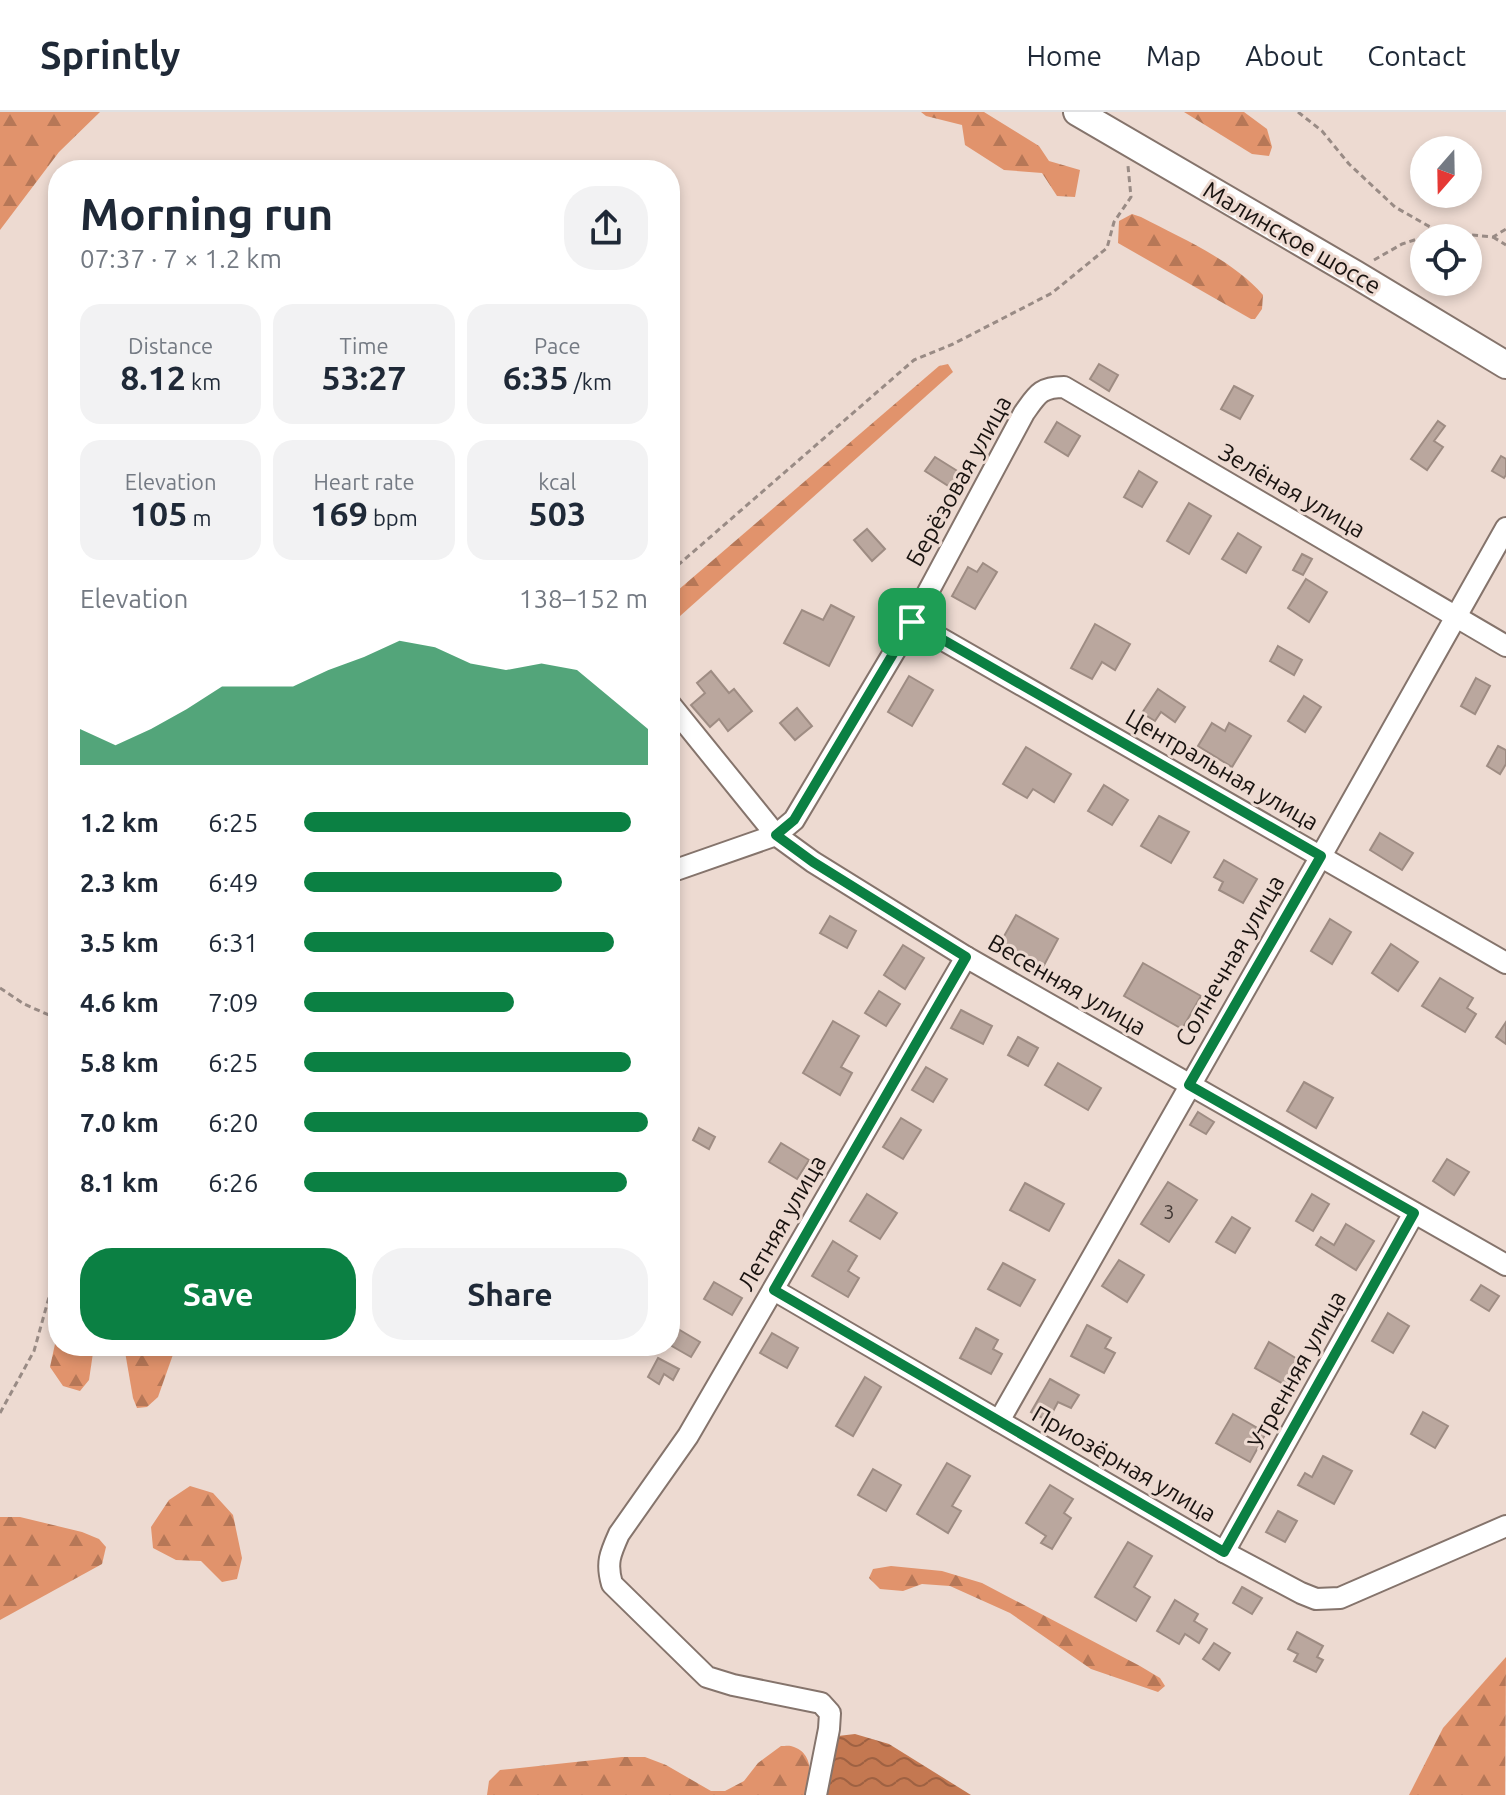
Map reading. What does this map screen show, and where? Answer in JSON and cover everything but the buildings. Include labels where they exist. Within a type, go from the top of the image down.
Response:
[{"type":"main road","name":"Малинское шоссе","points":[[1077,112],[1506,365]]},
{"type":"street","name":"Зелёная улица","points":[[1050,387],[1064,387],[1506,646]]},
{"type":"street","name":"Берёзовая улица","points":[[680,869],[776,835],[794,820],[912,622],[1024,413],[1038,394],[1050,387]]},
{"type":"street","name":"Солнечная улица","points":[[999,1421],[1506,528]]},
{"type":"street","name":"Центральная улица","points":[[912,622],[1506,963]]},
{"type":"street","name":"Весенняя улица","points":[[680,716],[776,835],[834,876],[966,957],[1506,1265]]},
{"type":"street","name":"Летняя улица","points":[[816,1795],[830,1713],[821,1703],[707,1677],[612,1584],[608,1570],[611,1551],[619,1534],[688,1436],[966,957]]},
{"type":"street","name":"Утренняя улица","points":[[1224,1552],[1414,1213]]},
{"type":"street","name":"Приозёрная улица","points":[[774,1290],[1224,1552],[1316,1599],[1340,1598],[1506,1526]]},
{"type":"path","points":[[1298,112],[1322,131],[1349,164],[1395,207],[1425,224]]},
{"type":"path","points":[[680,563],[914,360],[953,344],[1052,293],[1107,248],[1114,222],[1131,197],[1125,140]]},
{"type":"path","points":[[1493,237],[1506,229]]},
{"type":"path","points":[[1482,236],[1493,237],[1506,245]]},
{"type":"path","points":[[1355,274],[1410,241]]},
{"type":"path","points":[[0,988],[48,1015]]},
{"type":"path","points":[[0,1413],[34,1351],[48,1301]]},
{"type":"green space","points":[[0,112],[100,112],[53,160],[48,160],[48,167],[0,230]]},
{"type":"green space","points":[[921,112],[984,112],[1039,146],[1049,161],[1080,170],[1075,197],[1057,196],[1042,173],[1004,170],[965,145],[962,125]]},
{"type":"green space","points":[[1184,112],[1244,112],[1267,129],[1272,147],[1269,156],[1252,154]]},
{"type":"green space","points":[[1132,214],[1206,251],[1251,282],[1263,295],[1262,309],[1255,319],[1118,243],[1119,221]]},
{"type":"green space","points":[[948,364],[953,372],[680,616],[680,588],[939,366]]},
{"type":"green space","points":[[52,1356],[93,1356],[89,1380],[80,1391],[63,1386],[50,1367]]},
{"type":"green space","points":[[126,1356],[172,1356],[158,1397],[147,1407],[137,1408]]},
{"type":"green space","points":[[190,1486],[213,1493],[233,1515],[242,1558],[237,1579],[222,1582],[201,1561],[176,1560],[153,1548],[151,1527],[169,1500]]},
{"type":"green space","points":[[0,1517],[20,1517],[99,1539],[106,1547],[102,1564],[0,1620]]},
{"type":"green space","points":[[891,1566],[942,1571],[982,1583],[1140,1666],[1160,1678],[1165,1686],[1158,1692],[1091,1669],[1010,1613],[950,1586],[922,1584],[903,1591],[880,1589],[869,1578],[873,1569]]},
{"type":"green space","points":[[1506,1657],[1505,1795],[1409,1795],[1443,1728]]},
{"type":"green space","points":[[781,1746],[792,1746],[805,1755],[810,1774],[808,1795],[487,1795],[489,1781],[500,1770],[622,1757],[645,1757],[666,1765],[711,1791],[725,1791],[744,1781],[758,1763]]},
{"type":"water","points":[[855,1734],[889,1744],[971,1795],[821,1795],[827,1761],[838,1736]]},
{"type":"route","points":[[912,622],[1321,856],[1189,1085],[1414,1213],[1224,1552],[774,1290],[966,957],[856,890],[776,835],[794,820],[912,622]]}]
